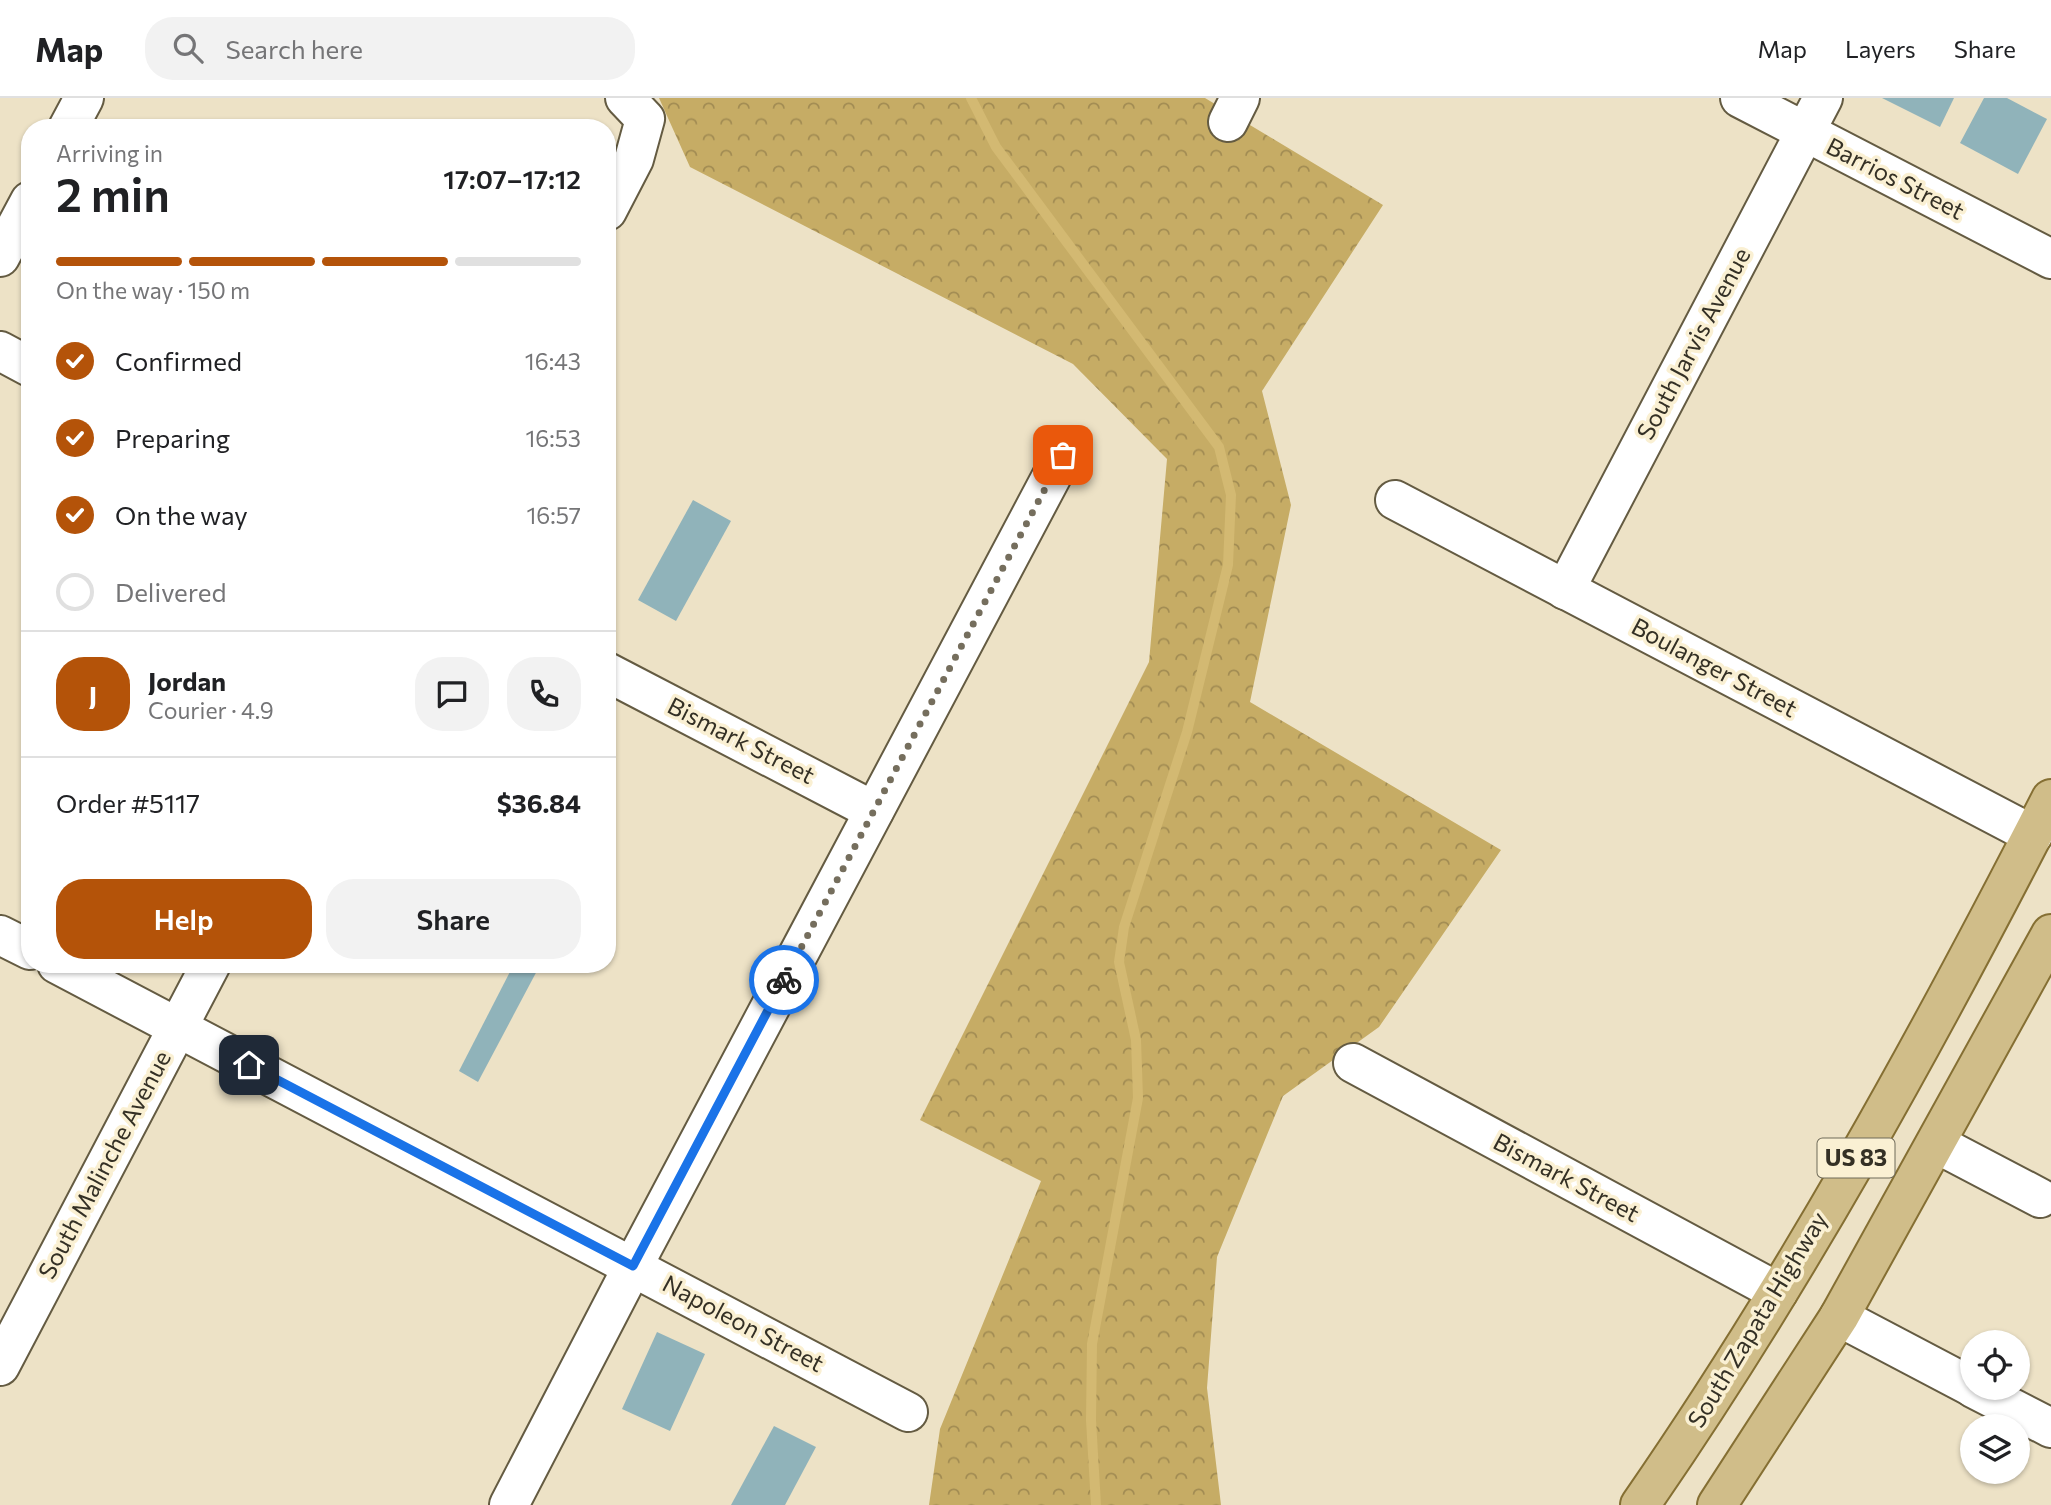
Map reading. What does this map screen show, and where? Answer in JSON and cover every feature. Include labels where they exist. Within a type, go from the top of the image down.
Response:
[{"type":"main road","name":"South Zapata Highway","points":[[1640,1505],[1690,1433],[1779,1292],[1898,1085],[2051,799]]},
{"type":"main road","name":"US 83","points":[[1717,1505],[1839,1317],[2051,934]]},
{"type":"street","points":[[73,119],[84,98]]},
{"type":"street","name":"Barrios Street","points":[[1740,98],[2051,259]]},
{"type":"street","name":"South Jarvis Avenue","points":[[1565,590],[1823,98]]},
{"type":"street","points":[[616,194],[634,159],[635,109]]},
{"type":"street","points":[[0,257],[21,218]]},
{"type":"street","points":[[0,351],[21,362]]},
{"type":"street","points":[[509,1505],[1063,455]]},
{"type":"street","name":"Boulanger Street","points":[[1395,500],[2033,835]]},
{"type":"street","name":"Bismark Street","points":[[616,677],[874,811]]},
{"type":"street","points":[[0,934],[21,945]]},
{"type":"street","name":"Napoleon Street","points":[[74,973],[908,1412]]},
{"type":"street","name":"South Malinche Avenue","points":[[0,1366],[206,973]]},
{"type":"street","name":"Bismark Street","points":[[1353,1063],[1779,1292]]},
{"type":"street","points":[[1937,1143],[2040,1198]]},
{"type":"street","points":[[1839,1317],[1960,1380]]},
{"type":"street","points":[[1997,1400],[2051,1429]]},
{"type":"green space","points":[[659,98],[1205,98],[1383,205],[1262,391],[1291,505],[1250,702],[1501,850],[1379,1027],[1283,1096],[1217,1257],[1207,1388],[1221,1505],[929,1505],[940,1429],[1041,1181],[920,1120],[1149,662],[1167,459],[1073,364],[690,167]]},
{"type":"building","points":[[1882,98],[1954,98],[1940,127]]},
{"type":"building","points":[[1984,98],[2007,98],[2047,119],[2018,174],[1960,143]]},
{"type":"building","points":[[693,500],[731,521],[676,621],[638,600]]},
{"type":"building","points":[[509,973],[536,973],[478,1082],[459,1071]]},
{"type":"building","points":[[657,1332],[705,1354],[670,1431],[622,1409]]},
{"type":"building","points":[[774,1426],[816,1447],[785,1505],[731,1505]]},
{"type":"waterway","points":[[971,98],[996,147],[1219,447],[1231,495],[1228,565],[1187,732],[1124,927],[1119,962],[1136,1040],[1138,1098],[1092,1344],[1091,1420],[1096,1505]]},
{"type":"way so far","points":[[784,980],[1063,455]]},
{"type":"route","points":[[249,1065],[633,1266],[784,980]]}]
